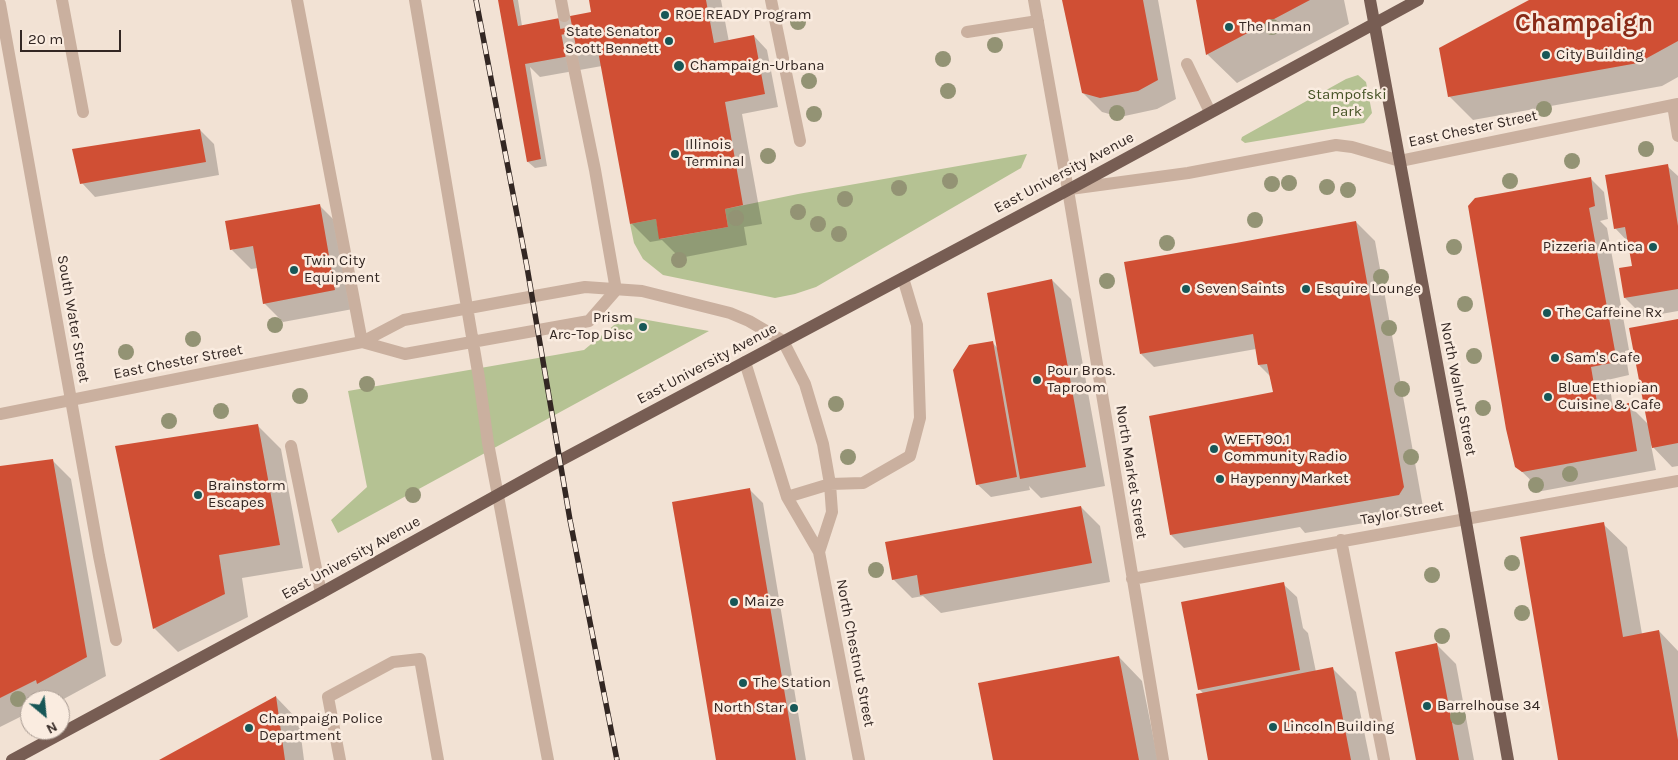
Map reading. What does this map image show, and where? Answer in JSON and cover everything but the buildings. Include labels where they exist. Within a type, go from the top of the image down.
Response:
[{"type":"main road","name":"North Walnut Street","points":[[1370,0],[1508,760]]},
{"type":"main road","name":"East University Avenue","points":[[12,760],[321,593],[548,467],[1068,190],[1418,0]]},
{"type":"street","points":[[62,0],[83,112]]},
{"type":"street","points":[[297,0],[362,342]]},
{"type":"street","points":[[415,0],[479,378],[488,443],[548,760]]},
{"type":"street","points":[[561,0],[564,16]]},
{"type":"street","points":[[771,0],[800,141]]},
{"type":"street","name":"North Market Street","points":[[1034,0],[1068,190],[1163,760]]},
{"type":"street","name":"South Water Street","points":[[0,4],[4,45],[116,640]]},
{"type":"street","points":[[967,32],[1038,21]]},
{"type":"street","points":[[572,58],[595,170],[616,290]]},
{"type":"street","points":[[1186,64],[1210,112]]},
{"type":"street","points":[[1675,104],[1678,136]]},
{"type":"street","name":"East Chester Street","points":[[1068,190],[1188,173],[1340,145],[1400,161],[1675,104]]},
{"type":"street","points":[[787,497],[830,484],[863,483],[910,456],[920,418],[917,324],[903,278]]},
{"type":"street","name":"East Chester Street","points":[[0,414],[362,342],[404,320],[585,287],[642,291],[730,313],[749,321],[783,341]]},
{"type":"street","name":"East Chester Street","points":[[362,342],[405,354],[589,321],[616,290]]},
{"type":"street","name":"North Chestnut Street","points":[[783,341],[805,384],[823,444],[830,484],[832,512],[819,552]]},
{"type":"street","name":"North Chestnut Street","points":[[745,362],[787,497],[819,552],[859,760]]},
{"type":"street","points":[[291,446],[321,593]]},
{"type":"street","name":"Taylor Street","points":[[1132,578],[1678,481]]},
{"type":"street","points":[[1341,540],[1384,760]]},
{"type":"street","points":[[340,760],[328,698],[393,662],[420,659],[438,760]]},
{"type":"green space","name":"Stampofski Park","points":[[1358,75],[1366,82],[1372,113],[1364,123],[1245,143],[1241,140],[1242,137],[1346,79]]},
{"type":"green space","points":[[1027,154],[1021,168],[816,287],[775,298],[663,275],[643,259],[634,243],[630,224],[656,219],[660,239],[728,227],[725,209],[798,194]]},
{"type":"green space","points":[[625,316],[709,331],[338,533],[331,520],[367,487],[348,391],[584,350]]},
{"type":"tunnel","points":[[564,16],[572,58]]},
{"type":"railway","points":[[476,0],[527,267],[570,520],[617,760]]},
{"type":"place","name":"ROE READY Program","points":[[665,15]]},
{"type":"place","name":"The Inman","points":[[1229,27]]},
{"type":"place","name":"State Senator Scott Bennett","points":[[669,41]]},
{"type":"place","name":"City Building","points":[[1546,55]]},
{"type":"place","name":"Champaign-Urbana","points":[[679,66]]},
{"type":"place","name":"Illinois Terminal","points":[[675,154]]},
{"type":"place","name":"Pizzeria Antica","points":[[1653,247]]},
{"type":"place","name":"Twin City Equipment","points":[[294,270]]},
{"type":"place","name":"Seven Saints","points":[[1186,289]]},
{"type":"place","name":"Esquire Lounge","points":[[1306,289]]},
{"type":"place","name":"The Caffeine Rx","points":[[1547,313]]},
{"type":"place","name":"Prism Arc-Top Disc","points":[[643,327]]},
{"type":"place","name":"Sam's Cafe","points":[[1555,358]]},
{"type":"place","name":"Pour Bros. Taproom","points":[[1037,380]]},
{"type":"place","name":"Blue Ethiopian Cuisine & Cafe","points":[[1548,397]]},
{"type":"place","name":"WEFT 90.1 Community Radio","points":[[1214,449]]},
{"type":"place","name":"Haypenny Market","points":[[1220,479]]},
{"type":"place","name":"Brainstorm Escapes","points":[[198,495]]},
{"type":"place","name":"Maize","points":[[734,602]]},
{"type":"place","name":"The Station","points":[[743,683]]},
{"type":"place","name":"Barrelhouse 34","points":[[1427,706]]},
{"type":"place","name":"North Star","points":[[794,708]]},
{"type":"place","name":"Lincoln Building","points":[[1273,727]]},
{"type":"place","name":"Champaign Police Department","points":[[249,728]]},
{"type":"district","name":"Champaign","points":[[1584,24]]}]
